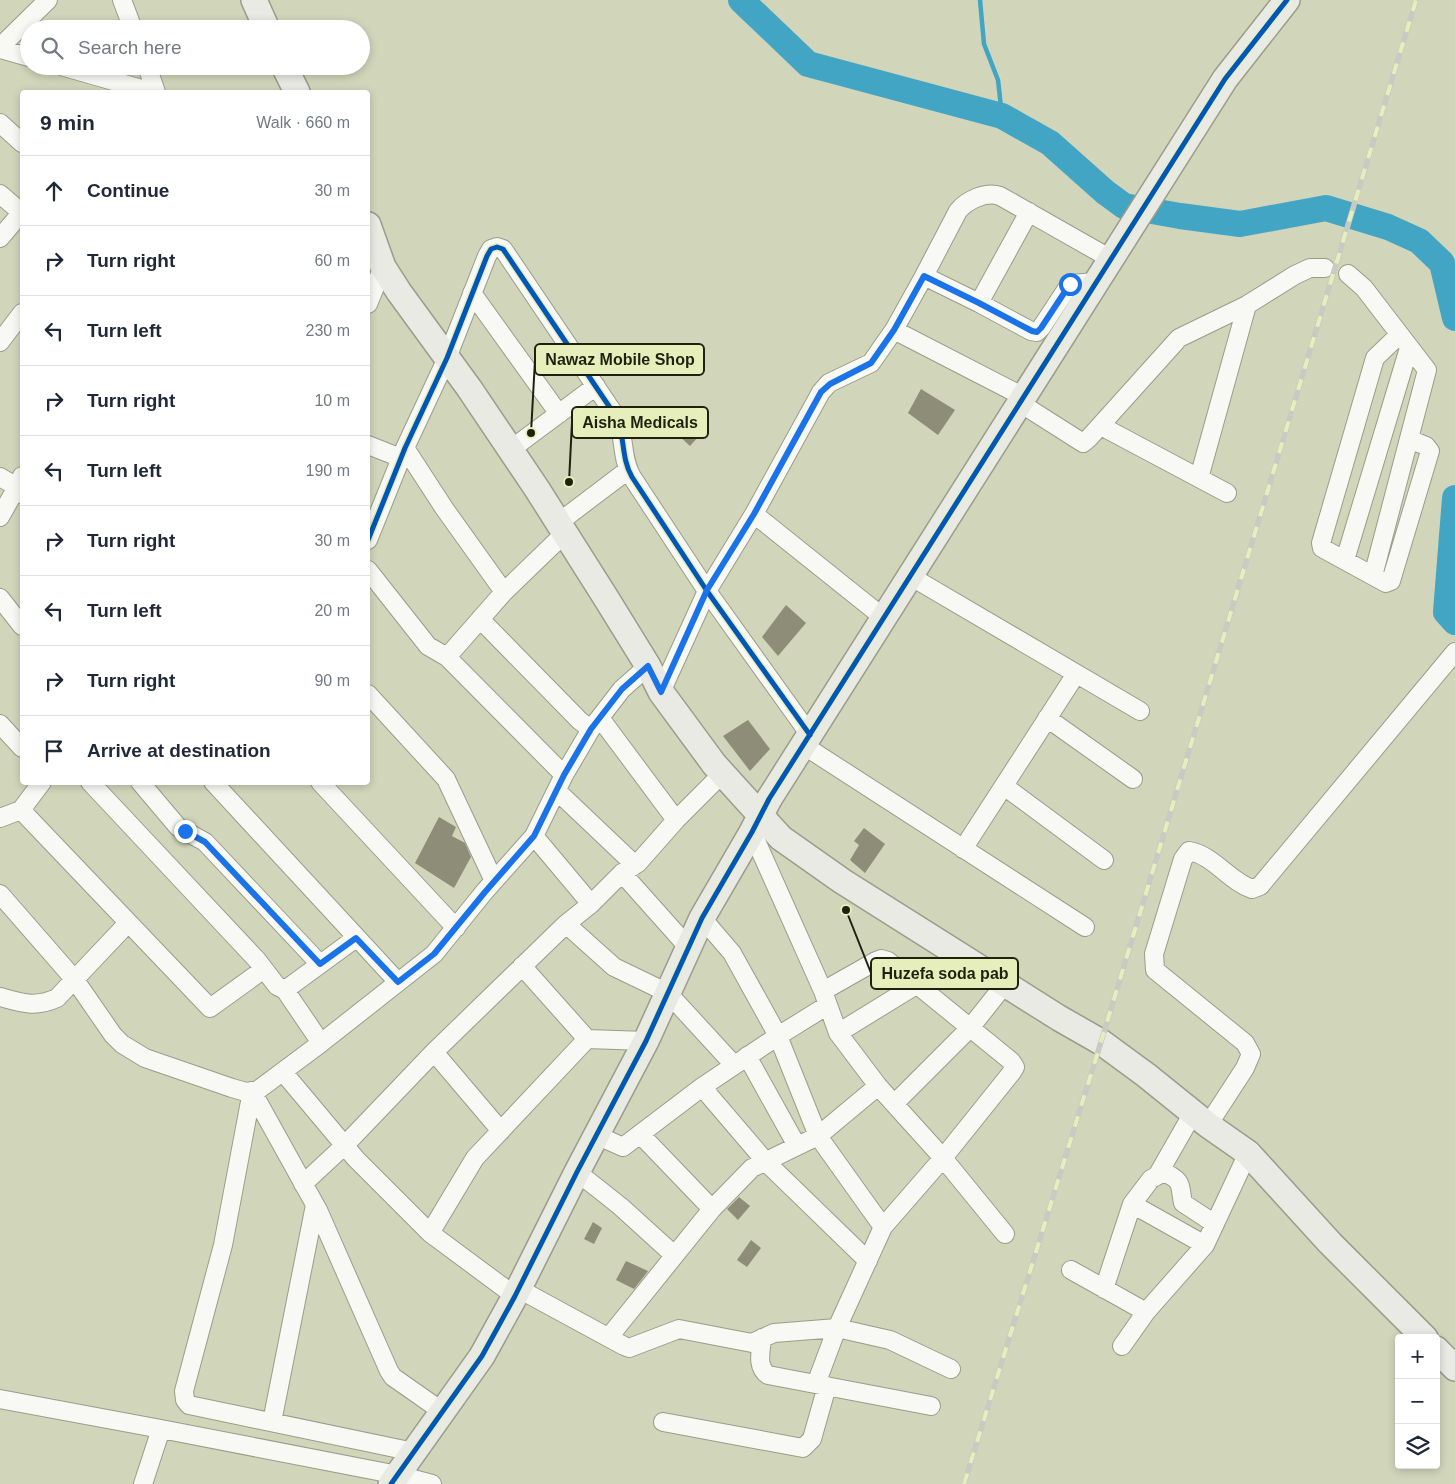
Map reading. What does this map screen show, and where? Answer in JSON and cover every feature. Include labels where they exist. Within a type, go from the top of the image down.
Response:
[{"type":"street","points":[[28,20],[48,0]]},
{"type":"street","points":[[122,0],[130,20]]},
{"type":"street","points":[[254,0],[263,20]]},
{"type":"street","points":[[395,1479],[482,1356],[517,1293],[577,1172],[646,1041],[702,918],[756,824],[910,576],[1225,79],[1287,0]]},
{"type":"street","points":[[20,28],[0,48],[20,54]]},
{"type":"street","points":[[92,75],[145,90]]},
{"type":"street","points":[[150,75],[155,90]]},
{"type":"street","points":[[288,75],[296,90]]},
{"type":"street","points":[[0,123],[20,141]]},
{"type":"street","points":[[0,194],[20,210]]},
{"type":"street","points":[[661,692],[707,590],[754,514],[825,387],[871,363],[894,330],[962,205],[988,194],[994,194],[1112,259]]},
{"type":"street","points":[[979,303],[1029,212]]},
{"type":"street","points":[[0,238],[20,214]]},
{"type":"street","points":[[370,230],[383,267],[510,450],[648,666],[661,692],[723,773],[756,824],[826,998],[838,1033],[878,1086],[943,1158],[1005,1234]]},
{"type":"street","points":[[370,535],[403,453],[447,358],[491,249],[497,247],[503,250],[617,418],[628,470],[807,740],[963,849],[1085,927]]},
{"type":"street","points":[[370,299],[383,267]]},
{"type":"street","points":[[894,330],[1022,400],[1084,443],[1179,338],[1247,305],[1295,275],[1310,268],[1325,268]]},
{"type":"street","points":[[1348,274],[1364,288],[1427,370],[1409,439],[1426,446],[1430,451],[1391,581],[1386,584],[1322,548],[1321,543],[1374,358],[1404,341]]},
{"type":"street","points":[[924,276],[1037,332],[1070,284],[1097,282]]},
{"type":"street","points":[[472,293],[559,414]]},
{"type":"street","points":[[1199,478],[1247,305]]},
{"type":"street","points":[[0,342],[20,316]]},
{"type":"street","points":[[1345,560],[1404,341]]},
{"type":"street","points":[[510,450],[596,386]]},
{"type":"street","points":[[1101,426],[1227,493]]},
{"type":"street","points":[[370,445],[403,453],[504,592]]},
{"type":"street","points":[[447,657],[561,528],[628,470]]},
{"type":"street","points":[[0,477],[20,486]]},
{"type":"street","points":[[0,517],[20,487]]},
{"type":"street","points":[[754,514],[884,618]]},
{"type":"street","points":[[370,573],[428,646],[447,657],[561,783],[688,947]]},
{"type":"street","points":[[910,576],[1140,711]]},
{"type":"street","points":[[0,598],[20,623]]},
{"type":"street","points":[[480,619],[580,721],[596,724],[676,820]]},
{"type":"street","points":[[1157,1176],[1200,1119],[1245,1068],[1251,1054],[1245,1043],[1154,970],[1154,954],[1183,859],[1189,851],[1198,852],[1242,885],[1252,889],[1260,886],[1455,652]]},
{"type":"street","points":[[0,894],[75,980],[114,1036],[122,1044],[145,1058],[240,1091],[258,1090],[434,954],[534,836],[561,783],[596,724],[622,689],[648,666]]},
{"type":"street","points":[[963,849],[1076,674]]},
{"type":"street","points":[[370,696],[446,779],[494,881]]},
{"type":"street","points":[[1048,718],[1134,779]]},
{"type":"street","points":[[0,724],[20,746]]},
{"type":"street","points":[[303,1184],[345,1145],[434,1052],[566,924],[591,904],[628,869],[723,773]]},
{"type":"street","points":[[0,818],[21,810],[40,785]]},
{"type":"street","points":[[93,785],[264,969],[277,986],[285,990],[321,1043]]},
{"type":"street","points":[[143,785],[178,827],[205,842],[320,964]]},
{"type":"street","points":[[216,785],[398,982]]},
{"type":"street","points":[[323,785],[456,928]]},
{"type":"street","points":[[1004,786],[1104,860]]},
{"type":"street","points":[[21,810],[210,1008],[264,969]]},
{"type":"street","points":[[756,824],[781,838],[842,881],[1005,984],[1101,1042],[1200,1119],[1248,1153],[1330,1243],[1421,1334]]},
{"type":"street","points":[[534,836],[591,904]]},
{"type":"street","points":[[702,918],[732,953],[778,1036],[818,1136],[883,1227]]},
{"type":"street","points":[[0,997],[27,1005],[44,1004],[56,998],[128,923]]},
{"type":"street","points":[[566,924],[614,967],[668,993],[741,1060],[797,1146]]},
{"type":"street","points":[[285,990],[356,938]]},
{"type":"street","points":[[838,1033],[916,985],[959,954]]},
{"type":"street","points":[[596,1135],[623,1147],[702,1087],[778,1036],[876,961],[882,960],[888,962],[1016,1067],[943,1158],[883,1227],[837,1328],[821,1385],[812,1439],[802,1448],[662,1422]]},
{"type":"street","points":[[522,966],[587,1038],[646,1041]]},
{"type":"street","points":[[894,1104],[970,1028],[1005,984]]},
{"type":"street","points":[[430,1233],[476,1158],[587,1038]]},
{"type":"street","points":[[434,1052],[501,1131]]},
{"type":"street","points":[[283,1072],[356,1159],[430,1233],[517,1293],[624,1346],[629,1348],[679,1329],[752,1343],[774,1333],[837,1328],[890,1340],[951,1370]]},
{"type":"street","points":[[608,1337],[712,1209],[752,1168],[818,1136],[878,1086]]},
{"type":"street","points":[[702,1087],[766,1162],[868,1261]]},
{"type":"street","points":[[252,1091],[314,1205],[389,1371],[393,1377],[443,1412]]},
{"type":"street","points":[[252,1091],[223,1245],[184,1391],[185,1400],[189,1405],[414,1452]]},
{"type":"street","points":[[640,1134],[712,1209]]},
{"type":"street","points":[[1122,1346],[1146,1312],[1205,1246],[1248,1153]]},
{"type":"street","points":[[577,1172],[620,1206],[674,1255]]},
{"type":"street","points":[[1104,1288],[1132,1204],[1149,1181],[1157,1176],[1164,1172],[1177,1179],[1180,1184],[1183,1203],[1215,1224]]},
{"type":"street","points":[[1132,1204],[1205,1246]]},
{"type":"street","points":[[272,1422],[314,1205]]},
{"type":"street","points":[[1070,1270],[1146,1312]]},
{"type":"street","points":[[762,1338],[760,1365],[762,1371],[768,1375],[931,1406]]},
{"type":"street","points":[[1440,1353],[1455,1368]]},
{"type":"street","points":[[0,1399],[161,1428],[395,1479],[432,1484]]},
{"type":"street","points":[[143,1484],[161,1428]]},
{"type":"building","points":[[921,389],[955,410],[938,435],[908,413]]},
{"type":"building","points":[[670,411],[699,436],[690,446],[665,423]]},
{"type":"building","points":[[786,605],[806,623],[778,656],[762,637]]},
{"type":"building","points":[[748,720],[770,749],[750,771],[723,736]]},
{"type":"building","points":[[439,817],[456,827],[452,836],[465,843],[471,857],[454,888],[415,863]]},
{"type":"building","points":[[864,828],[885,844],[865,873],[850,860],[859,845],[854,841]]},
{"type":"building","points":[[739,1197],[750,1206],[738,1220],[727,1209]]},
{"type":"building","points":[[593,1222],[602,1228],[594,1244],[584,1239]]},
{"type":"building","points":[[751,1240],[761,1248],[747,1267],[737,1260]]},
{"type":"building","points":[[626,1261],[648,1271],[634,1289],[616,1280]]},
{"type":"waterway","points":[[741,0],[808,64],[1002,116],[1050,143],[1105,192],[1124,206],[1240,224],[1326,208],[1388,227],[1419,241],[1442,263],[1455,318]]},
{"type":"waterway","points":[[980,0],[984,44],[998,80],[1002,116]]},
{"type":"waterway","points":[[1455,498],[1446,612],[1455,622]]},
{"type":"railway","points":[[964,1484],[1101,1042],[1416,0]]},
{"type":"cycle path","points":[[391,1484],[482,1356],[515,1296],[577,1172],[646,1041],[702,918],[769,799],[1225,79],[1287,0]]},
{"type":"cycle path","points":[[370,535],[405,448],[447,358],[487,256],[491,249],[497,247],[503,249],[617,418],[626,462],[632,477],[707,591],[810,735]]},
{"type":"place","name":"Nawaz Mobile Shop","points":[[531,433]]},
{"type":"place","name":"Aisha Medicals","points":[[569,482]]},
{"type":"place","name":"Huzefa soda pab","points":[[846,910]]},
{"type":"route","points":[[185,831],[205,842],[320,964],[356,938],[398,982],[434,954],[534,836],[564,775],[591,729],[622,689],[648,666],[661,692],[707,590],[754,514],[821,392],[830,384],[871,363],[894,330],[924,276],[1037,332],[1070,284]]}]
